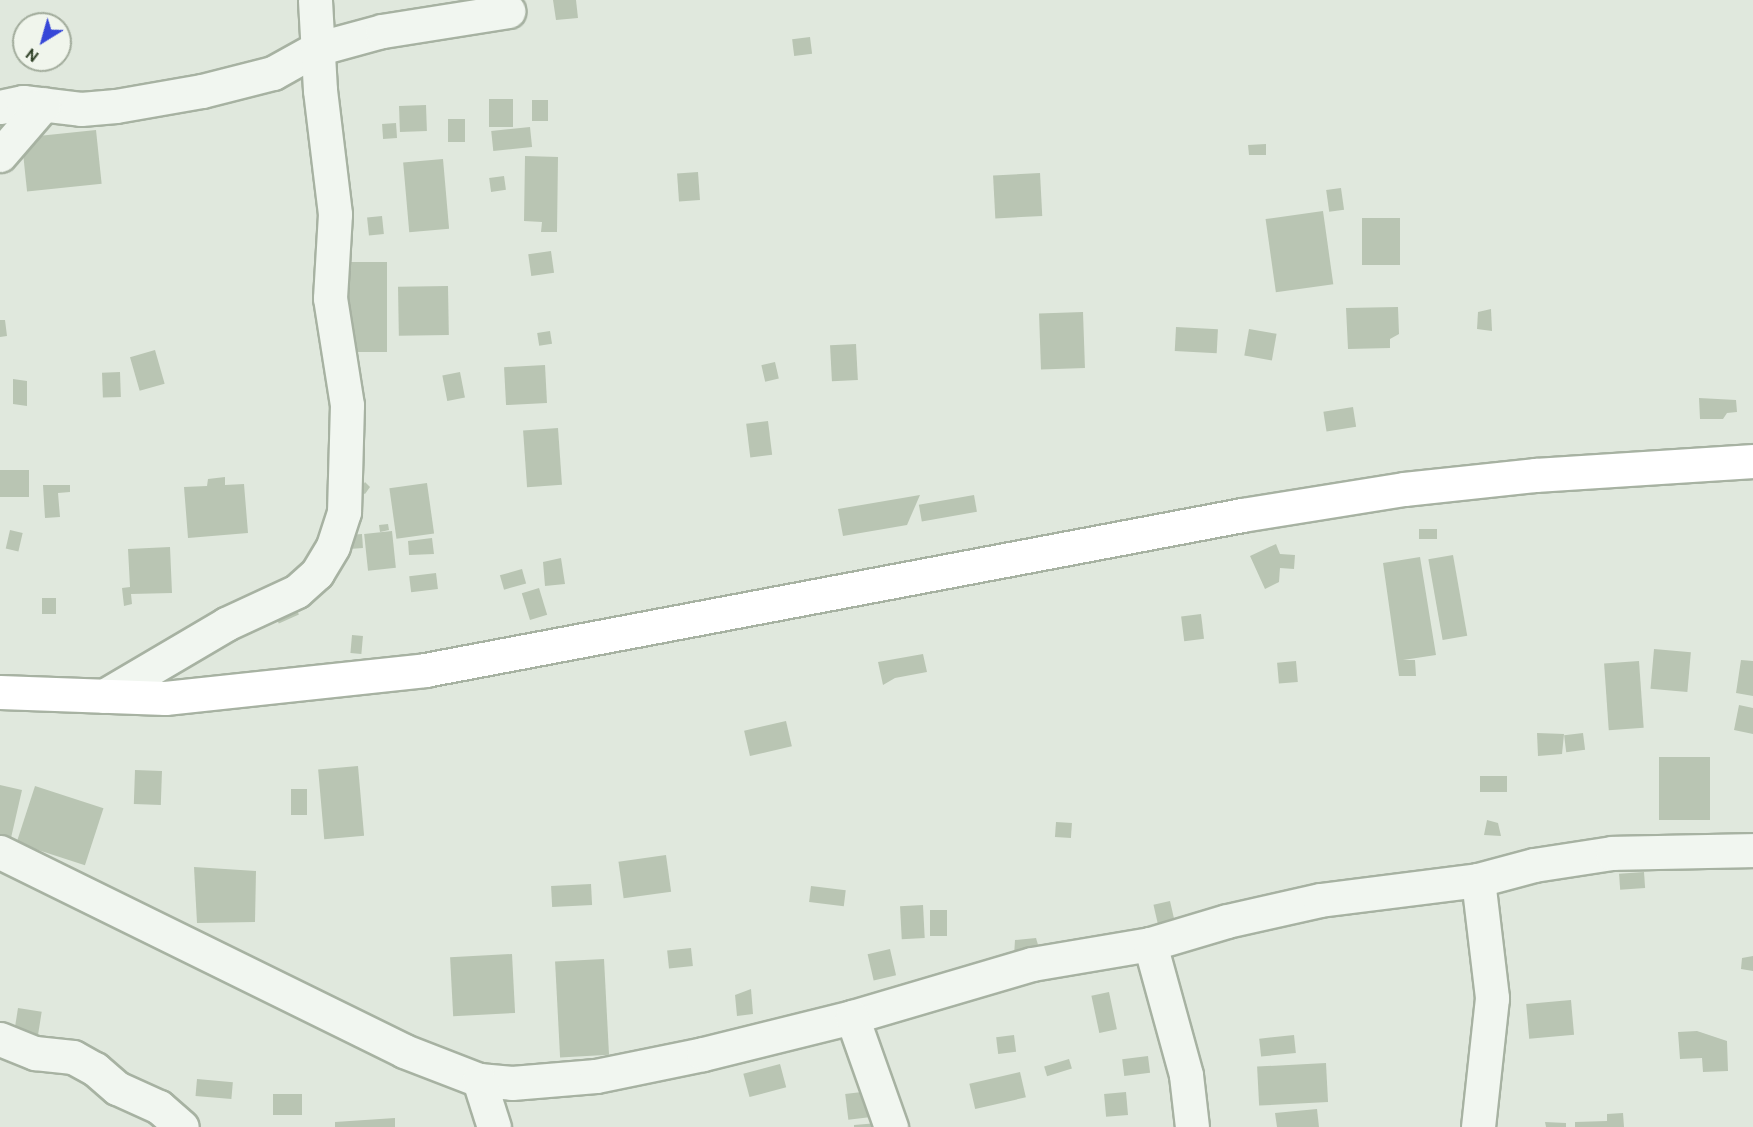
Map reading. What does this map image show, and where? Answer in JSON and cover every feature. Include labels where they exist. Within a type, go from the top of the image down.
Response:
[{"type":"highway","points":[[0,692],[165,698],[425,670],[1148,532],[1404,489],[1536,475],[1753,461]]},
{"type":"street","points":[[105,696],[226,624],[297,591],[322,564],[344,512],[347,405],[330,298],[335,214],[316,49],[315,0]]},
{"type":"street","points":[[0,106],[44,104],[81,109],[116,106],[213,89],[273,73],[316,49],[382,31],[508,11]]},
{"type":"street","points":[[0,155],[44,104]]},
{"type":"street","points":[[0,852],[404,1051],[479,1080],[512,1083],[596,1076],[852,1017],[1032,964],[1150,944],[1227,921],[1320,900],[1478,880],[1534,865],[1612,853],[1753,850]]},
{"type":"street","points":[[1478,880],[1492,998],[1478,1127]]},
{"type":"street","points":[[1150,944],[1186,1075],[1192,1127]]},
{"type":"street","points":[[852,1017],[891,1127]]},
{"type":"street","points":[[0,1040],[35,1053],[73,1057],[95,1069],[117,1088],[159,1107],[182,1127]]},
{"type":"street","points":[[479,1080],[494,1127]]},
{"type":"building","points":[[553,0],[576,0],[578,18],[556,20]]},
{"type":"building","points":[[810,37],[812,54],[794,56],[792,39]]},
{"type":"building","points":[[489,99],[513,99],[513,127],[489,127]]},
{"type":"building","points":[[532,100],[548,100],[548,121],[532,121]]},
{"type":"building","points":[[426,105],[427,131],[400,132],[399,106]]},
{"type":"building","points":[[448,119],[465,119],[465,142],[448,142]]},
{"type":"building","points":[[396,123],[397,138],[383,139],[382,124]]},
{"type":"building","points":[[530,127],[532,147],[493,151],[491,131]]},
{"type":"building","points":[[96,130],[102,184],[27,192],[21,138]]},
{"type":"building","points":[[1266,144],[1266,155],[1249,155],[1248,145]]},
{"type":"building","points":[[525,156],[558,157],[557,232],[541,232],[542,222],[524,221]]},
{"type":"building","points":[[443,159],[449,229],[409,232],[403,162]]},
{"type":"building","points":[[698,172],[700,200],[679,201],[677,173]]},
{"type":"building","points":[[1040,173],[1042,216],[995,218],[993,175]]},
{"type":"building","points":[[504,176],[506,190],[491,192],[489,178]]},
{"type":"building","points":[[1341,188],[1344,210],[1329,212],[1326,190]]},
{"type":"building","points":[[1323,211],[1333,284],[1276,292],[1266,219]]},
{"type":"building","points":[[382,216],[384,234],[369,235],[367,218]]},
{"type":"building","points":[[1362,218],[1400,218],[1400,265],[1362,265]]},
{"type":"building","points":[[551,251],[554,273],[531,276],[528,254]]},
{"type":"building","points":[[344,262],[387,262],[387,352],[344,352]]},
{"type":"building","points":[[448,286],[449,335],[399,336],[398,287]]},
{"type":"building","points":[[1398,307],[1399,334],[1390,339],[1390,348],[1348,349],[1346,308]]},
{"type":"building","points":[[1491,309],[1492,331],[1477,329],[1478,312]]},
{"type":"building","points":[[1083,312],[1085,368],[1041,370],[1039,314]]},
{"type":"building","points":[[0,320],[5,320],[7,336],[0,337]]},
{"type":"building","points":[[1176,327],[1218,329],[1217,353],[1175,351]]},
{"type":"building","points":[[1249,329],[1277,334],[1272,360],[1244,356]]},
{"type":"building","points":[[550,331],[552,344],[539,346],[537,333]]},
{"type":"building","points":[[856,344],[858,380],[832,381],[830,345]]},
{"type":"building","points":[[155,350],[165,384],[140,391],[130,357]]},
{"type":"building","points":[[775,362],[779,379],[765,382],[761,365]]},
{"type":"building","points":[[545,365],[547,403],[506,405],[504,367]]},
{"type":"building","points":[[120,372],[121,397],[103,398],[102,373]]},
{"type":"building","points":[[460,372],[465,398],[447,401],[442,375]]},
{"type":"building","points":[[13,379],[27,381],[27,406],[13,404]]},
{"type":"building","points":[[1699,398],[1736,400],[1737,412],[1727,413],[1723,419],[1700,419]]},
{"type":"building","points":[[1353,407],[1356,427],[1326,431],[1323,412]]},
{"type":"building","points":[[768,421],[772,455],[750,457],[746,424]]},
{"type":"building","points":[[558,428],[562,485],[527,487],[523,430]]},
{"type":"building","points":[[0,470],[29,470],[29,497],[0,497]]},
{"type":"building","points":[[225,477],[225,485],[244,484],[248,533],[188,538],[184,487],[207,486],[208,479]]},
{"type":"building","points":[[365,482],[370,487],[365,494],[359,491]]},
{"type":"building","points":[[427,483],[434,534],[396,539],[389,488]]},
{"type":"building","points":[[43,485],[70,485],[70,492],[58,493],[60,517],[45,518]]},
{"type":"building","points":[[920,495],[907,525],[843,536],[838,509]]},
{"type":"building","points":[[974,495],[977,512],[922,521],[919,505]]},
{"type":"building","points":[[388,524],[389,530],[380,532],[379,525]]},
{"type":"building","points":[[1419,529],[1437,529],[1437,539],[1419,539]]},
{"type":"building","points":[[10,530],[23,533],[18,551],[6,549]]},
{"type":"building","points":[[392,531],[396,568],[368,571],[364,534]]},
{"type":"building","points":[[362,534],[363,548],[353,549],[352,535]]},
{"type":"building","points":[[432,538],[434,554],[409,555],[408,541]]},
{"type":"building","points":[[1276,544],[1280,554],[1295,555],[1294,569],[1280,568],[1279,582],[1265,589],[1250,556]]},
{"type":"building","points":[[170,547],[172,593],[131,594],[132,604],[124,606],[122,588],[130,587],[128,549]]},
{"type":"building","points":[[1453,555],[1467,636],[1443,640],[1428,559]]},
{"type":"building","points":[[1420,557],[1436,655],[1403,660],[1415,660],[1416,676],[1399,676],[1383,563]]},
{"type":"building","points":[[561,558],[565,584],[545,586],[543,562]]},
{"type":"building","points":[[522,569],[526,583],[504,590],[500,575]]},
{"type":"building","points":[[436,573],[438,589],[411,592],[409,576]]},
{"type":"building","points":[[539,588],[547,615],[530,620],[522,593]]},
{"type":"building","points":[[42,598],[56,598],[56,614],[42,614]]},
{"type":"building","points":[[292,599],[299,615],[279,623],[272,608]]},
{"type":"building","points":[[1201,614],[1204,639],[1184,641],[1181,616]]},
{"type":"building","points":[[352,635],[363,636],[361,654],[350,653]]},
{"type":"building","points":[[1654,649],[1691,652],[1687,692],[1651,689]]},
{"type":"building","points":[[923,654],[927,672],[895,678],[883,685],[878,662]]},
{"type":"building","points":[[1741,660],[1753,661],[1753,696],[1736,693]]},
{"type":"building","points":[[1296,661],[1298,682],[1279,684],[1277,663]]},
{"type":"building","points":[[1639,661],[1644,728],[1609,730],[1604,663]]},
{"type":"building","points":[[1739,705],[1753,708],[1753,734],[1734,730]]},
{"type":"building","points":[[786,721],[792,746],[750,756],[744,731]]},
{"type":"building","points":[[1537,733],[1564,734],[1562,754],[1538,756]]},
{"type":"building","points":[[1583,733],[1585,750],[1566,752],[1564,735]]},
{"type":"building","points":[[1659,757],[1710,757],[1710,820],[1659,820]]},
{"type":"building","points":[[358,766],[364,836],[324,839],[318,769]]},
{"type":"building","points":[[135,770],[162,771],[161,805],[134,804]]},
{"type":"building","points":[[1480,776],[1507,776],[1507,792],[1480,792]]},
{"type":"building","points":[[0,785],[22,790],[11,838],[0,836]]},
{"type":"building","points":[[35,786],[103,808],[85,865],[16,843]]},
{"type":"building","points":[[291,789],[307,789],[307,815],[291,815]]},
{"type":"building","points":[[1487,820],[1498,823],[1501,836],[1484,835]]},
{"type":"building","points":[[1056,822],[1072,823],[1071,838],[1055,837]]},
{"type":"building","points":[[666,855],[671,892],[624,898],[618,862]]},
{"type":"building","points":[[194,867],[256,871],[255,922],[197,923]]},
{"type":"building","points":[[1644,872],[1645,888],[1620,890],[1619,874]]},
{"type":"building","points":[[591,884],[592,905],[552,907],[551,886]]},
{"type":"building","points":[[811,886],[846,890],[844,906],[809,902]]},
{"type":"building","points":[[1170,901],[1175,923],[1159,927],[1153,905]]},
{"type":"building","points":[[923,905],[925,938],[902,939],[900,906]]},
{"type":"building","points":[[930,910],[947,910],[947,936],[930,936]]},
{"type":"building","points":[[1036,938],[1041,955],[1014,956],[1015,940]]},
{"type":"building","points":[[691,948],[693,966],[669,968],[667,951]]},
{"type":"building","points":[[890,949],[896,975],[874,980],[868,954]]},
{"type":"building","points":[[512,954],[515,1013],[453,1016],[450,957]]},
{"type":"building","points":[[1753,956],[1753,971],[1741,969],[1742,958]]},
{"type":"building","points":[[604,959],[609,1055],[560,1057],[555,962]]},
{"type":"building","points":[[751,989],[753,1014],[737,1016],[735,995]]},
{"type":"building","points":[[1109,992],[1117,1029],[1099,1033],[1091,996]]},
{"type":"building","points":[[1571,1000],[1574,1035],[1529,1039],[1526,1004]]},
{"type":"building","points":[[18,1008],[42,1012],[38,1034],[14,1031]]},
{"type":"building","points":[[1697,1031],[1727,1041],[1728,1071],[1703,1072],[1702,1058],[1680,1059],[1678,1032]]},
{"type":"building","points":[[1014,1035],[1016,1052],[998,1054],[996,1037]]},
{"type":"building","points":[[1294,1035],[1296,1053],[1261,1057],[1259,1039]]},
{"type":"building","points":[[1148,1056],[1150,1073],[1124,1076],[1122,1059]]},
{"type":"building","points":[[1069,1059],[1072,1069],[1047,1076],[1044,1067]]},
{"type":"building","points":[[1326,1063],[1328,1102],[1259,1106],[1257,1067]]},
{"type":"building","points":[[780,1064],[786,1087],[750,1097],[743,1074]]},
{"type":"building","points":[[1020,1072],[1026,1097],[975,1109],[969,1084]]},
{"type":"building","points":[[197,1079],[233,1082],[231,1099],[196,1096]]},
{"type":"building","points":[[870,1091],[873,1117],[848,1120],[845,1094]]},
{"type":"building","points":[[1126,1092],[1128,1115],[1106,1117],[1104,1094]]},
{"type":"building","points":[[273,1094],[302,1094],[302,1115],[273,1115]]},
{"type":"building","points":[[1317,1109],[1319,1127],[1277,1127],[1275,1113]]},
{"type":"building","points":[[1623,1113],[1624,1127],[1575,1127],[1575,1122],[1607,1121],[1607,1114]]},
{"type":"building","points":[[395,1118],[395,1127],[335,1127],[335,1122]]},
{"type":"building","points":[[890,1122],[890,1127],[854,1127],[854,1125]]},
{"type":"building","points":[[1545,1122],[1566,1123],[1566,1127],[1546,1127]]}]
